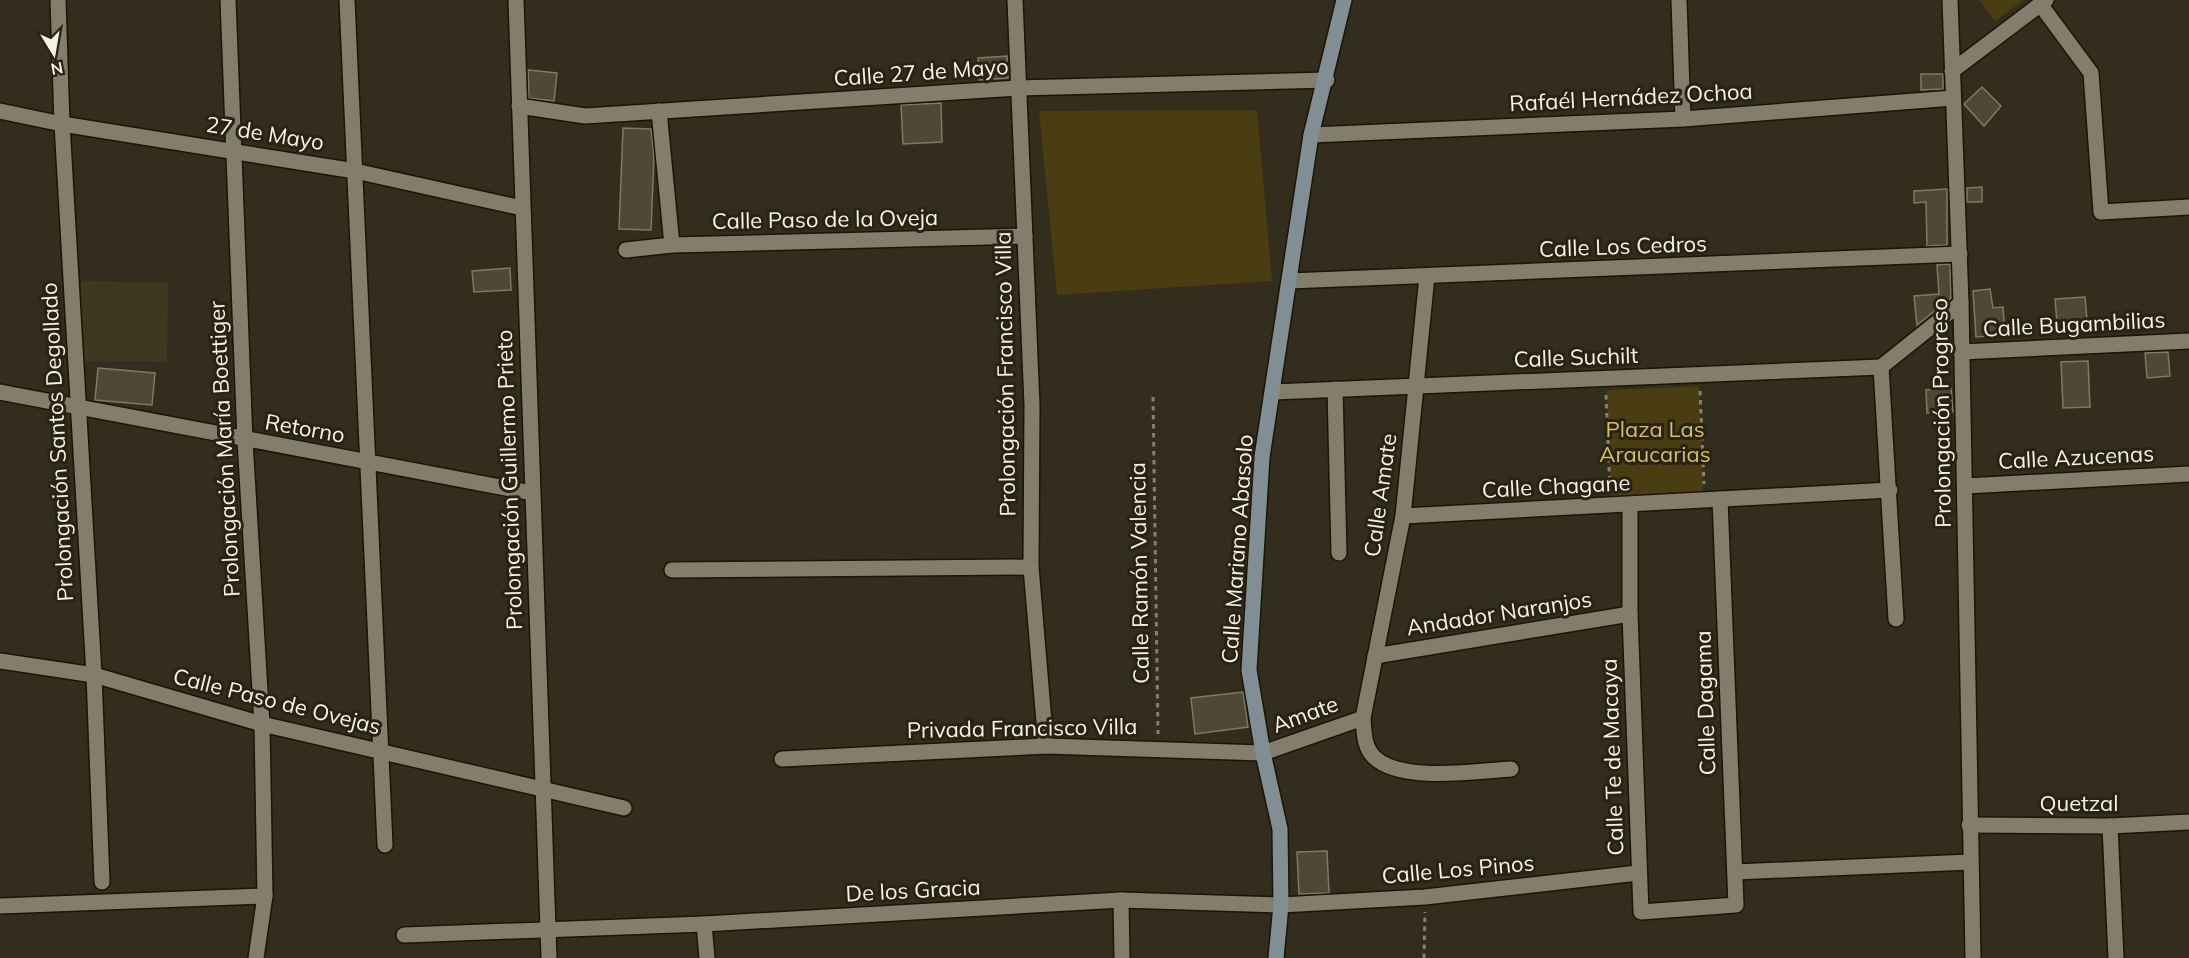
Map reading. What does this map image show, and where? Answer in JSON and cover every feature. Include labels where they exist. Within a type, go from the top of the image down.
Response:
[{"type":"street","name":"Prolongación Santos Degollado","points":[[58,0],[62,124],[94,675],[102,882]]},
{"type":"street","name":"Prolongación María Boettiger","points":[[228,0],[245,441],[262,724],[266,896],[256,958]]},
{"type":"street","points":[[347,0],[385,845]]},
{"type":"street","name":"Prolongación Guillermo Prieto","points":[[516,0],[549,958]]},
{"type":"street","name":"Prolongación Francisco Villa","points":[[1015,0],[1032,405],[1030,567],[1046,746]]},
{"type":"street","name":"Calle Mariano Abasolo","points":[[1276,958],[1281,905],[1280,829],[1263,753],[1249,670],[1262,457],[1311,135],[1327,80],[1344,0]]},
{"type":"street","points":[[1679,0],[1683,119]]},
{"type":"street","name":"Prolongación Progreso","points":[[1950,0],[1960,255],[1973,958]]},
{"type":"street","points":[[1952,71],[2043,2],[2091,73],[2101,212],[2189,207]]},
{"type":"street","name":"Calle 27 de Mayo","points":[[519,106],[585,116],[1018,88],[1327,80]]},
{"type":"street","name":"Rafaél Hernádez Ochoa","points":[[1311,135],[1683,119],[1953,98]]},
{"type":"street","name":"27 de Mayo","points":[[0,111],[62,124],[355,171],[522,208]]},
{"type":"street","points":[[658,111],[672,245]]},
{"type":"street","name":"Calle Paso de la Oveja","points":[[626,249],[672,245],[1025,236]]},
{"type":"street","name":"Calle Los Cedros","points":[[1289,281],[1960,255]]},
{"type":"street","name":"Calle Amate","points":[[1427,276],[1403,516],[1363,718],[1365,743],[1374,758],[1395,769],[1437,773],[1511,769]]},
{"type":"street","points":[[1896,619],[1881,367],[1961,303]]},
{"type":"street","name":"Calle Bugambilias","points":[[1961,352],[2189,341]]},
{"type":"street","name":"Calle Suchilt","points":[[1273,392],[1881,367]]},
{"type":"street","points":[[1335,389],[1339,554]]},
{"type":"street","name":"Retorno","points":[[0,392],[245,441],[367,461],[532,493]]},
{"type":"street","name":"Calle Azucenas","points":[[1965,486],[2189,474]]},
{"type":"street","name":"Calle Chagane","points":[[1403,516],[1630,506],[1890,490]]},
{"type":"street","name":"Calle Dagama","points":[[1712,500],[1736,905]]},
{"type":"street","name":"Calle Te de Macaya","points":[[1630,506],[1630,614],[1641,912],[1736,905]]},
{"type":"street","points":[[672,570],[1030,567]]},
{"type":"street","name":"Andador Naranjos","points":[[1375,656],[1630,614]]},
{"type":"street","name":"Calle Paso de Ovejas","points":[[0,661],[94,675],[262,724],[543,787],[624,808]]},
{"type":"street","name":"Amate","points":[[1263,753],[1363,718]]},
{"type":"street","name":"Privada Francisco Villa","points":[[782,759],[1046,746],[1263,753]]},
{"type":"street","name":"Quetzal","points":[[1969,825],[2110,826],[2189,822]]},
{"type":"street","points":[[2110,826],[2116,958]]},
{"type":"street","points":[[1735,872],[1970,862]]},
{"type":"street","name":"Calle Los Pinos","points":[[1281,905],[1425,897],[1638,873]]},
{"type":"street","points":[[0,906],[266,896]]},
{"type":"street","points":[[1121,900],[1122,958]]},
{"type":"street","name":"De los Gracia","points":[[404,935],[704,924],[1121,900],[1281,905]]},
{"type":"street","points":[[704,924],[707,958]]},
{"type":"path","points":[[1700,374],[1712,500]]},
{"type":"path","points":[[1605,379],[1610,507]]},
{"type":"path","name":"Calle Ramón Valencia","points":[[1153,397],[1158,749]]},
{"type":"path","points":[[1424,958],[1425,897]]},
{"type":"shaded area","points":[[81,281],[168,283],[167,362],[79,361]]},
{"type":"green space","points":[[1979,0],[2024,0],[1995,21]]},
{"type":"green space","points":[[1257,110],[1272,281],[1057,295],[1039,111]]},
{"type":"green space","name":"Plaza Las Araucarias","points":[[1699,386],[1703,493],[1611,497],[1607,390]]},
{"type":"building","points":[[1007,56],[1008,78],[979,80],[978,58]]},
{"type":"building","points":[[528,70],[557,73],[554,101],[529,98]]},
{"type":"building","points":[[1921,74],[1943,74],[1943,89],[1921,90]]},
{"type":"building","points":[[1982,87],[2001,106],[1984,126],[1964,104]]},
{"type":"building","points":[[941,103],[942,142],[903,144],[901,105]]},
{"type":"building","points":[[623,128],[651,129],[654,157],[651,230],[619,229]]},
{"type":"building","points":[[1982,187],[1982,202],[1967,202],[1967,188]]},
{"type":"building","points":[[1947,189],[1947,245],[1927,246],[1926,202],[1914,203],[1914,191]]},
{"type":"building","points":[[1950,264],[1951,298],[1917,325],[1914,296],[1939,294],[1937,265]]},
{"type":"building","points":[[510,268],[511,290],[474,292],[472,271]]},
{"type":"building","points":[[1990,289],[1993,308],[2003,307],[2005,335],[1976,337],[1973,291]]},
{"type":"building","points":[[2085,297],[2088,331],[2058,334],[2055,299]]},
{"type":"building","points":[[2168,352],[2170,376],[2147,378],[2145,353]]},
{"type":"building","points":[[2088,361],[2090,407],[2063,408],[2061,362]]},
{"type":"building","points":[[98,368],[155,373],[152,405],[95,400]]},
{"type":"building","points":[[1951,388],[1953,412],[1927,413],[1926,390]]},
{"type":"building","points":[[1243,692],[1248,727],[1195,734],[1191,698]]},
{"type":"building","points":[[1327,851],[1329,893],[1299,894],[1297,852]]}]
